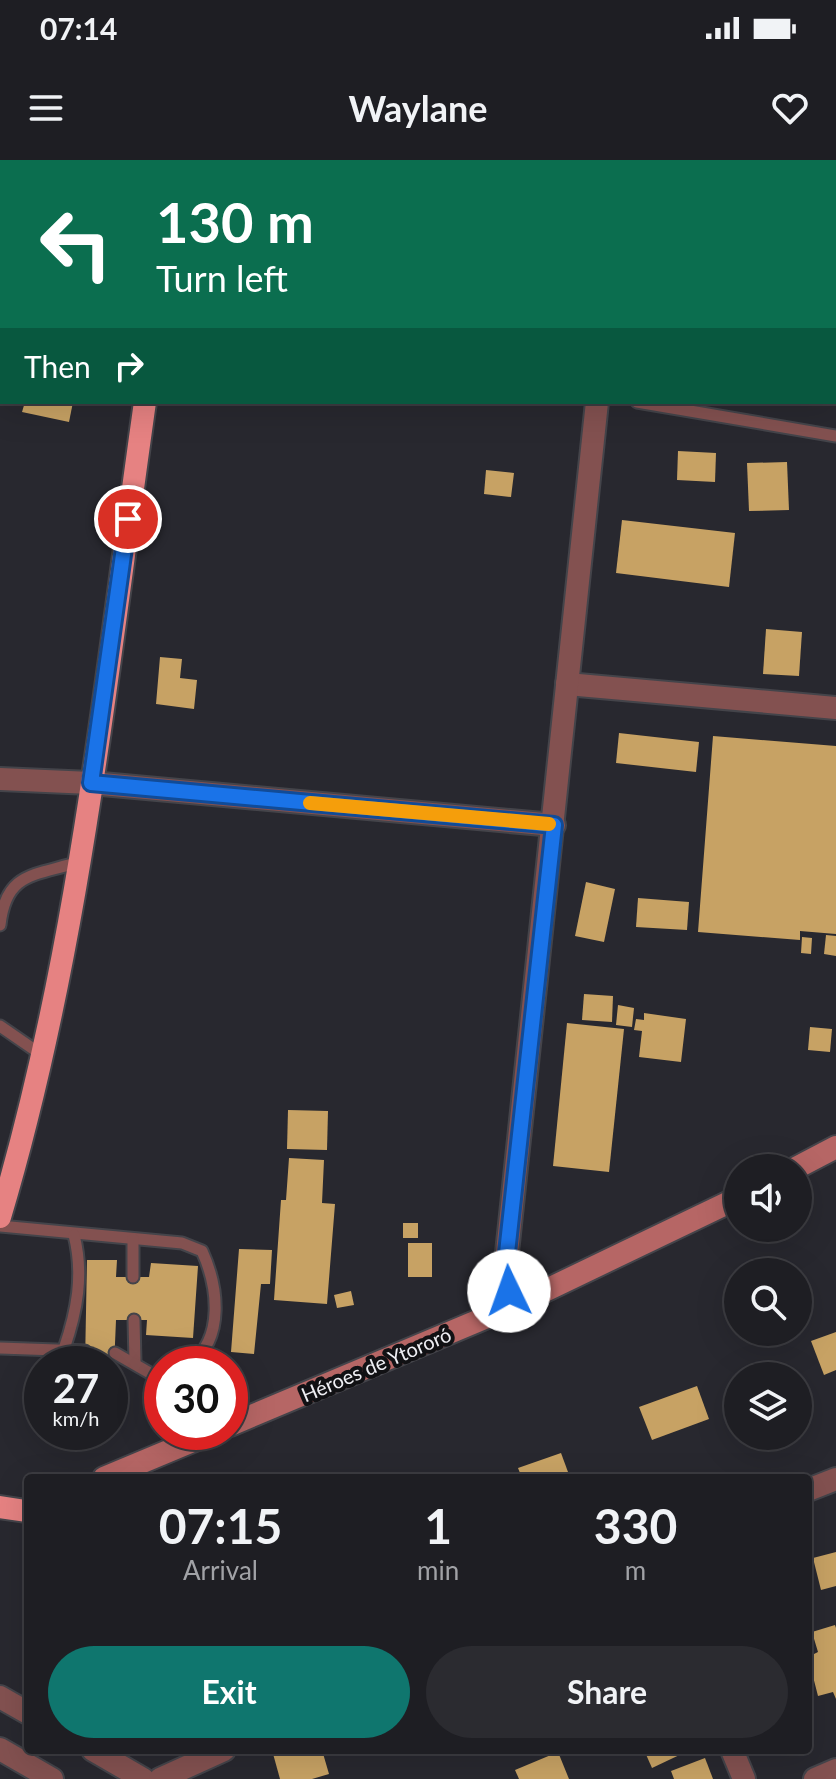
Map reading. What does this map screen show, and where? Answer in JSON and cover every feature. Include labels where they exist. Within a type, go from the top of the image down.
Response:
[{"type":"highway","points":[[0,1217],[42,1055],[79,862],[145,404]]},
{"type":"main road","points":[[812,1160],[836,1147]]},
{"type":"main road","name":"Héroes de Ytororó","points":[[248,1417],[511,1307],[724,1205]]},
{"type":"main road","points":[[113,1474],[170,1450]]},
{"type":"main road","points":[[1,1517],[24,1511]]},
{"type":"street","points":[[511,1307],[506,1262],[597,404]]},
{"type":"street","points":[[567,684],[836,708]]},
{"type":"street","points":[[0,779],[91,783],[554,825]]},
{"type":"street","points":[[812,1488],[836,1479]]},
{"type":"street","points":[[0,1697],[24,1711]]},
{"type":"street","points":[[0,1749],[52,1779]]},
{"type":"street","points":[[100,1754],[143,1779]]},
{"type":"street","points":[[160,1779],[215,1754]]},
{"type":"street","points":[[734,1754],[744,1779]]},
{"type":"street","points":[[815,1779],[836,1770]]},
{"type":"lane","points":[[649,404],[836,436]]},
{"type":"lane","points":[[0,925],[7,892],[19,881],[79,862]]},
{"type":"lane","points":[[0,1026],[42,1055]]},
{"type":"lane","points":[[0,1226],[182,1243],[202,1251],[214,1278],[214,1322],[206,1346]]},
{"type":"lane","points":[[65,1346],[78,1306],[79,1255],[74,1235]]},
{"type":"lane","points":[[133,1239],[133,1277]]},
{"type":"lane","points":[[134,1320],[135,1362]]},
{"type":"lane","points":[[0,1348],[24,1348]]},
{"type":"lane","points":[[128,1359],[144,1368]]},
{"type":"building","points":[[24,404],[73,404],[69,422],[22,412]]},
{"type":"building","points":[[678,451],[716,453],[715,482],[677,480]]},
{"type":"building","points":[[787,462],[789,510],[749,511],[747,463]]},
{"type":"building","points":[[486,470],[514,473],[511,497],[484,494]]},
{"type":"building","points":[[622,520],[735,533],[729,587],[616,573]]},
{"type":"building","points":[[766,629],[802,632],[799,676],[763,674]]},
{"type":"building","points":[[160,657],[182,659],[180,678],[197,680],[194,709],[156,704]]},
{"type":"building","points":[[619,733],[699,742],[696,772],[616,763]]},
{"type":"building","points":[[713,736],[836,746],[836,934],[800,931],[800,940],[698,932]]},
{"type":"building","points":[[586,882],[615,889],[604,942],[575,936]]},
{"type":"building","points":[[638,898],[689,902],[687,930],[636,927]]},
{"type":"building","points":[[826,935],[836,936],[836,956],[824,954]]},
{"type":"building","points":[[802,937],[812,938],[811,954],[801,953]]},
{"type":"building","points":[[584,994],[613,996],[612,1022],[582,1020]]},
{"type":"building","points":[[618,1005],[634,1008],[632,1027],[616,1025]]},
{"type":"building","points":[[644,1013],[686,1019],[681,1062],[639,1057],[642,1031],[634,1030],[636,1019],[644,1020]]},
{"type":"building","points":[[567,1023],[624,1029],[609,1172],[553,1166]]},
{"type":"building","points":[[810,1027],[832,1029],[830,1052],[808,1050]]},
{"type":"building","points":[[288,1110],[328,1111],[327,1150],[287,1149]]},
{"type":"building","points":[[289,1158],[324,1160],[322,1203],[335,1204],[327,1304],[274,1300],[281,1200],[286,1200]]},
{"type":"building","points":[[403,1223],[418,1223],[418,1238],[403,1238]]},
{"type":"building","points":[[408,1243],[432,1243],[432,1277],[408,1277]]},
{"type":"building","points":[[239,1249],[272,1250],[270,1284],[261,1284],[254,1354],[248,1353],[248,1346],[231,1346]]},
{"type":"building","points":[[87,1260],[117,1260],[116,1277],[149,1277],[151,1263],[198,1266],[193,1338],[146,1335],[147,1320],[116,1320],[115,1346],[85,1346]]},
{"type":"building","points":[[351,1291],[354,1305],[337,1308],[334,1295]]},
{"type":"building","points":[[836,1332],[836,1370],[824,1375],[812,1341]]},
{"type":"building","points":[[697,1386],[709,1419],[652,1440],[639,1407]]},
{"type":"building","points":[[561,1453],[568,1472],[520,1474],[518,1468]]},
{"type":"building","points":[[836,1552],[836,1586],[821,1590],[813,1558]]},
{"type":"building","points":[[835,1625],[836,1699],[833,1692],[818,1696],[812,1673],[812,1655],[818,1652],[812,1632]]},
{"type":"building","points":[[273,1754],[323,1754],[329,1774],[312,1779],[280,1779]]},
{"type":"building","points":[[559,1754],[569,1779],[519,1779],[515,1770]]},
{"type":"building","points":[[646,1754],[682,1754],[652,1768]]},
{"type":"building","points":[[705,1758],[713,1779],[674,1779],[671,1771]]},
{"type":"slow traffic","points":[[310,803],[549,824]]},
{"type":"route","points":[[128,519],[91,783],[554,825],[506,1262],[509,1291]]}]
